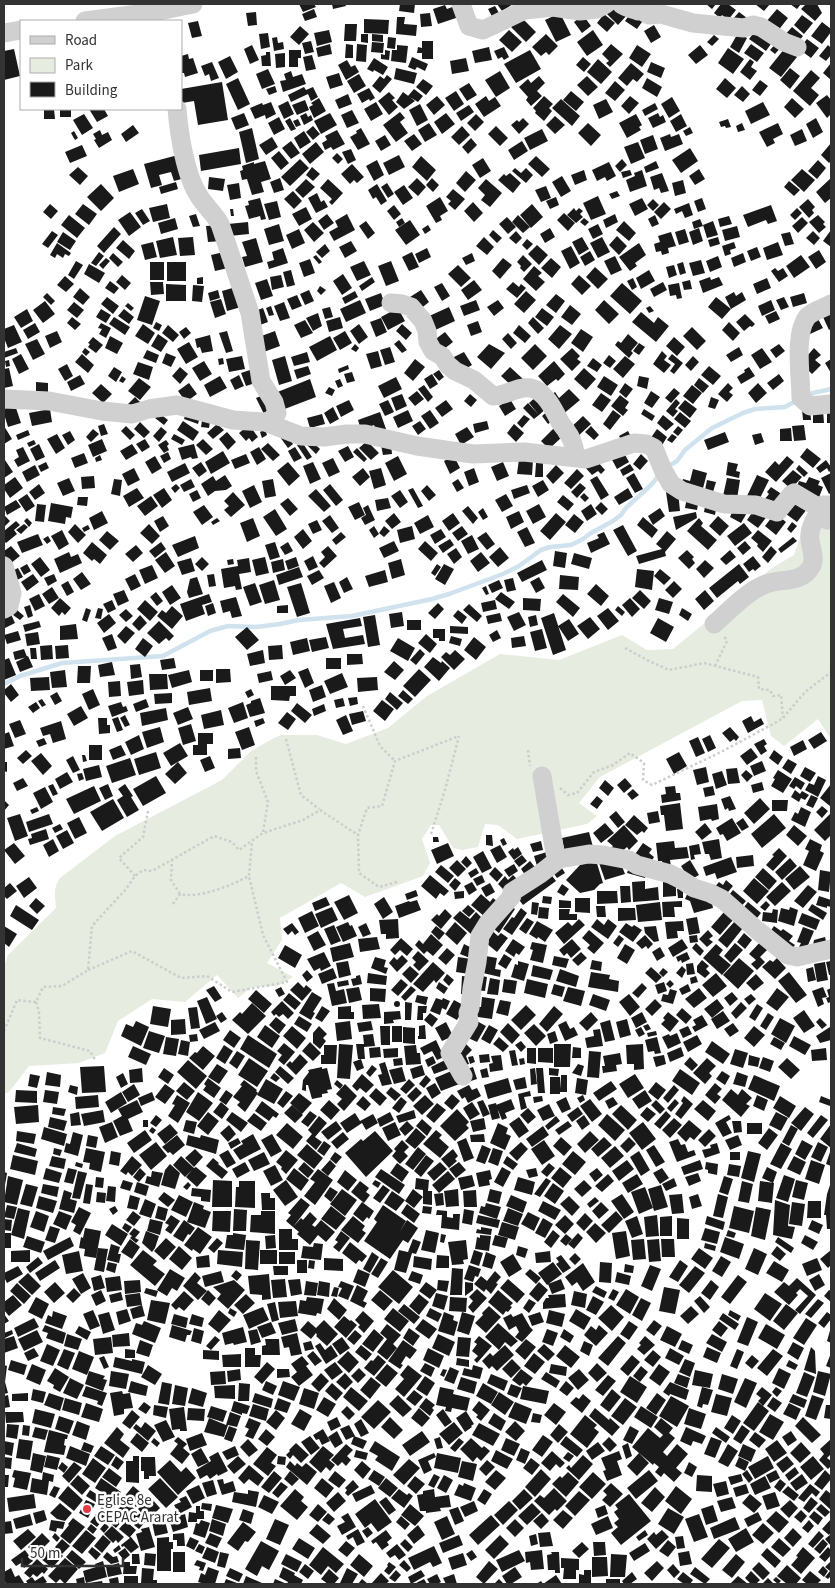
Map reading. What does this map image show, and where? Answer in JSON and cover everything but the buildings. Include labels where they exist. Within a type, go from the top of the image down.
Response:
[{"type":"street","points":[[99,20],[154,16],[193,4]]},
{"type":"street","points":[[461,4],[469,26],[483,30],[525,10],[552,7],[580,10],[597,9],[606,4]]},
{"type":"street","points":[[621,4],[626,8],[633,8],[638,12],[642,11],[649,15],[661,14],[693,23],[744,28],[753,25],[761,27],[784,42],[797,47]]},
{"type":"street","points":[[177,110],[183,148],[190,175],[199,196],[214,213],[220,224],[250,313],[261,380],[274,402],[277,413],[271,420],[265,422]]},
{"type":"street","points":[[391,303],[411,307],[424,321],[428,342],[432,351],[442,356],[455,371],[474,380],[493,396],[520,388],[530,388],[538,391],[556,413],[560,423],[571,439],[575,453],[573,457]]},
{"type":"street","points":[[831,304],[808,316],[802,326],[800,348],[801,398],[810,406],[831,404]]},
{"type":"street","points":[[4,399],[49,401],[102,411],[132,414],[176,405],[233,420],[265,422],[301,436],[324,437],[365,434],[417,446],[465,453],[524,452],[586,459],[634,443],[646,444],[654,448],[671,484],[682,491],[724,504],[756,504],[778,512],[791,494],[794,493],[827,512],[811,527],[809,535],[813,559],[811,567],[799,578],[765,584],[741,598],[714,624]]},
{"type":"street","points":[[4,566],[12,593],[9,606],[4,609]]},
{"type":"street","points":[[542,776],[555,853],[560,859]]},
{"type":"street","points":[[463,1076],[450,1053],[469,1022],[468,1013],[480,936],[512,896],[512,892],[560,859],[589,854],[629,860],[670,874],[694,888],[722,899],[756,930],[788,955],[797,957],[831,950]]},
{"type":"path","points":[[625,648],[669,670],[704,663],[758,677],[758,689],[770,690],[773,696],[781,695],[783,718]]},
{"type":"path","points":[[528,750],[531,769],[558,786],[568,795],[577,792],[594,772],[613,765],[630,753],[644,763],[643,780],[652,785],[720,752],[783,718],[805,692],[831,672]]},
{"type":"path","points":[[363,706],[380,746],[395,762]]},
{"type":"path","points":[[395,762],[459,736],[445,790],[430,834]]},
{"type":"path","points":[[286,739],[301,795],[358,835]]},
{"type":"path","points":[[256,757],[256,770],[268,802],[263,833]]},
{"type":"path","points":[[395,762],[382,806],[367,808],[358,835],[359,873],[379,887],[397,882]]},
{"type":"path","points":[[88,970],[92,926],[126,889],[135,876],[143,870],[152,872],[214,836],[232,842],[239,850],[263,833],[303,820],[320,810]]},
{"type":"path","points":[[135,876],[119,858],[143,837],[148,811]]},
{"type":"path","points":[[95,1060],[90,1051],[40,1038],[39,1012],[36,1002],[43,987],[62,986],[88,970],[132,951],[181,978],[207,976],[232,992],[249,990],[267,984],[287,982],[263,935],[249,876],[252,840]]},
{"type":"path","points":[[172,859],[171,880],[180,894],[189,896],[224,888],[249,876]]},
{"type":"path","points":[[173,904],[180,894]]},
{"type":"path","points":[[4,1031],[17,1000],[36,1002]]},
{"type":"green space","points":[[831,501],[831,739],[818,719],[784,746],[771,736],[762,700],[742,701],[600,777],[579,803],[597,816],[587,824],[517,839],[498,825],[485,824],[478,847],[462,850],[453,848],[439,825],[431,825],[422,839],[430,863],[423,876],[365,897],[341,883],[280,918],[282,940],[267,963],[293,977],[277,986],[252,987],[238,998],[217,975],[185,1002],[152,999],[118,1021],[105,1053],[79,1063],[29,1066],[9,1092],[4,1094],[4,967],[8,955],[56,908],[55,889],[60,878],[115,836],[222,780],[251,751],[274,738],[281,735],[317,735],[346,744],[388,728],[427,696],[500,654],[559,660],[622,635],[647,650],[673,649],[772,568],[794,555],[805,524]]},
{"type":"waterway","points":[[807,396],[831,389]]},
{"type":"waterway","points":[[667,467],[677,461],[685,450],[712,428],[755,409],[785,407],[798,400]]},
{"type":"waterway","points":[[4,684],[20,676],[62,663],[163,656],[210,631],[228,626],[256,627],[299,620],[352,616],[449,594],[503,574],[519,566],[541,550],[571,545],[583,539],[621,515],[660,474]]},
{"type":"place","name":"Eglise 8e CEPAC Ararat","points":[[87,1509]]}]
